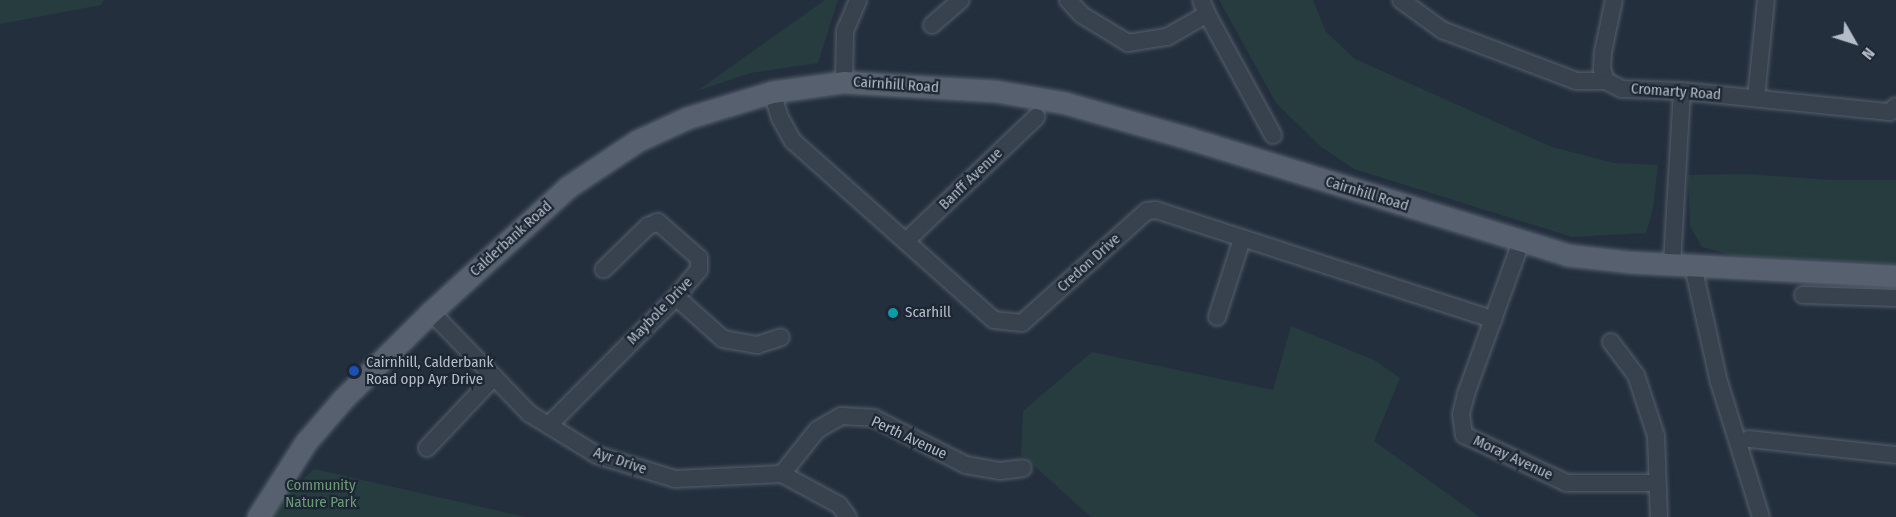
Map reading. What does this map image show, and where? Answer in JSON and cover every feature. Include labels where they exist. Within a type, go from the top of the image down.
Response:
[{"type":"main road","name":"Calderbank Road","points":[[258,517],[306,442],[343,399],[431,312],[568,187],[637,141],[687,118],[772,92],[844,82]]},
{"type":"main road","name":"Cairnhill Road","points":[[844,82],[995,91],[1065,103],[1191,139],[1567,255],[1693,266],[1896,276]]},
{"type":"street","points":[[844,82],[845,31],[858,0]]},
{"type":"street","points":[[932,25],[961,0]]},
{"type":"street","points":[[1068,0],[1082,15],[1128,43],[1167,36],[1204,7],[1273,135]]},
{"type":"street","name":"Cromarty Road","points":[[1402,0],[1442,30],[1576,81],[1606,81],[1622,89],[1682,91],[1890,112],[1896,106]]},
{"type":"street","points":[[1606,81],[1602,69],[1603,52],[1614,0]]},
{"type":"street","points":[[1756,98],[1766,0]]},
{"type":"street","points":[[1672,264],[1682,91]]},
{"type":"street","name":"Credon Drive","points":[[772,92],[780,118],[793,141],[994,320],[1022,323],[1147,212],[1156,210],[1494,320]]},
{"type":"street","name":"Banff Avenue","points":[[906,241],[1036,117]]},
{"type":"street","name":"Maybole Drive","points":[[549,425],[676,297],[699,270],[699,258],[658,222],[648,226],[604,269]]},
{"type":"street","points":[[1217,317],[1242,239]]},
{"type":"street","name":"Moray Avenue","points":[[1521,242],[1466,394],[1461,414],[1464,435],[1567,483],[1658,483]]},
{"type":"street","points":[[1693,266],[1719,382],[1761,517]]},
{"type":"street","points":[[1803,295],[1896,298]]},
{"type":"street","points":[[676,297],[723,339],[757,345],[781,337]]},
{"type":"street","name":"Ayr Drive","points":[[431,312],[530,414],[597,455],[675,479],[782,474]]},
{"type":"street","points":[[1611,342],[1636,375],[1656,436],[1659,517]]},
{"type":"street","points":[[427,447],[494,377]]},
{"type":"street","name":"Perth Avenue","points":[[782,474],[817,430],[841,416],[874,418],[966,465],[1000,471],[1023,468]]},
{"type":"street","points":[[1749,439],[1896,455]]},
{"type":"street","points":[[782,474],[839,505],[848,517]]},
{"type":"green space","points":[[0,0],[104,0],[101,5],[0,24]]},
{"type":"green space","points":[[825,0],[838,0],[818,63],[750,73],[697,91]]},
{"type":"green space","points":[[1219,0],[1313,0],[1326,32],[1355,59],[1552,147],[1614,163],[1658,165],[1653,209],[1646,233],[1572,237],[1354,169],[1320,146],[1276,103]]},
{"type":"green space","points":[[1746,174],[1831,180],[1896,180],[1896,264],[1735,256],[1702,247],[1690,226],[1688,175]]},
{"type":"green space","points":[[1291,326],[1374,360],[1400,378],[1374,441],[1480,517],[1091,517],[1021,454],[1023,411],[1092,352],[1273,390]]},
{"type":"green space","name":"Community Nature Park","points":[[314,469],[526,517],[270,517],[277,504]]},
{"type":"place","name":"Scarhill","points":[[893,313]]},
{"type":"place","name":"Cairnhill, Calderbank Road opp Ayr Drive","points":[[354,371]]}]
